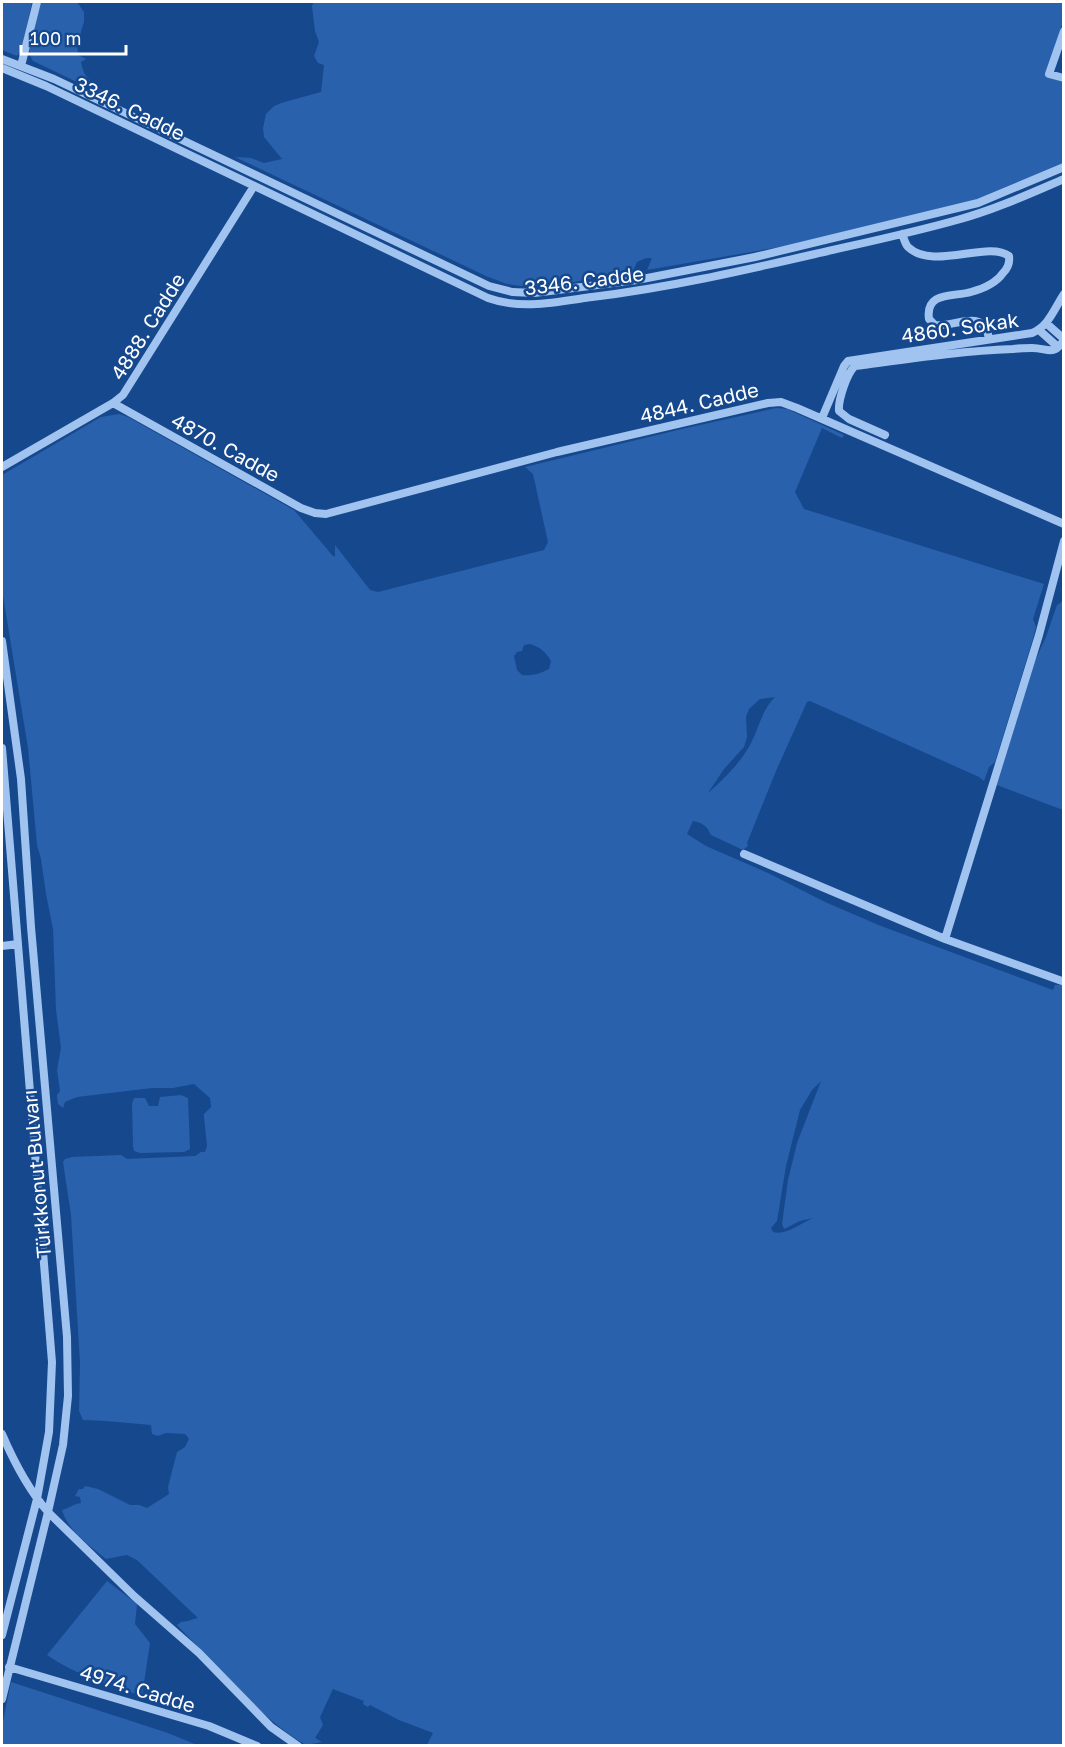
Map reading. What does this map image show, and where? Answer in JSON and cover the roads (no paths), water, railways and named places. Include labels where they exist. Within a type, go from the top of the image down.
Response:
[{"type":"street","points":[[21,66],[37,2]]},
{"type":"street","points":[[1064,31],[1049,74],[1064,78]]},
{"type":"street","name":"3346. Cadde","points":[[2,59],[54,79],[489,286],[518,293],[637,280],[755,257],[948,212],[978,203],[1064,167]]},
{"type":"street","name":"3346. Cadde","points":[[2,68],[46,86],[488,298],[517,304],[538,304],[634,292],[758,268],[959,220],[1064,179]]},
{"type":"street","name":"4888. Cadde","points":[[2,467],[113,403],[126,392],[254,186]]},
{"type":"street","points":[[902,234],[906,245],[916,252],[927,255],[955,256],[1002,252],[1009,256],[1010,264],[994,282],[969,293],[939,298],[934,301],[929,310],[929,319],[935,325],[943,326],[970,320],[979,322],[986,329],[989,339]]},
{"type":"street","name":"4860. Sokak","points":[[822,418],[848,361],[1032,333],[1040,330],[1046,323],[1064,294]]},
{"type":"street","points":[[885,435],[849,419],[839,411],[838,405],[850,370],[855,366],[971,350],[1034,348],[1054,351],[1064,339],[1046,323]]},
{"type":"street","points":[[1040,330],[1058,347]]},
{"type":"street","name":"4844. Cadde","points":[[326,514],[557,452],[775,402],[788,404],[822,418],[1064,524]]},
{"type":"street","name":"4870. Cadde","points":[[113,403],[301,508],[326,514]]},
{"type":"street","points":[[945,939],[1039,634],[1064,541]]},
{"type":"street","name":"Türkkonut Bulvarı","points":[[2,641],[21,779],[31,927],[67,1336],[67,1413],[63,1445],[2,1699]]},
{"type":"street","name":"Türkkonut Bulvarı","points":[[2,748],[52,1362],[49,1432],[37,1499],[2,1635]]},
{"type":"street","points":[[744,854],[945,939],[1062,981]]},
{"type":"street","points":[[2,946],[18,944]]},
{"type":"street","points":[[2,1434],[18,1468],[48,1512],[134,1596],[199,1653],[271,1727],[298,1746]]},
{"type":"street","name":"4974. Cadde","points":[[9,1667],[209,1726],[257,1746]]}]
